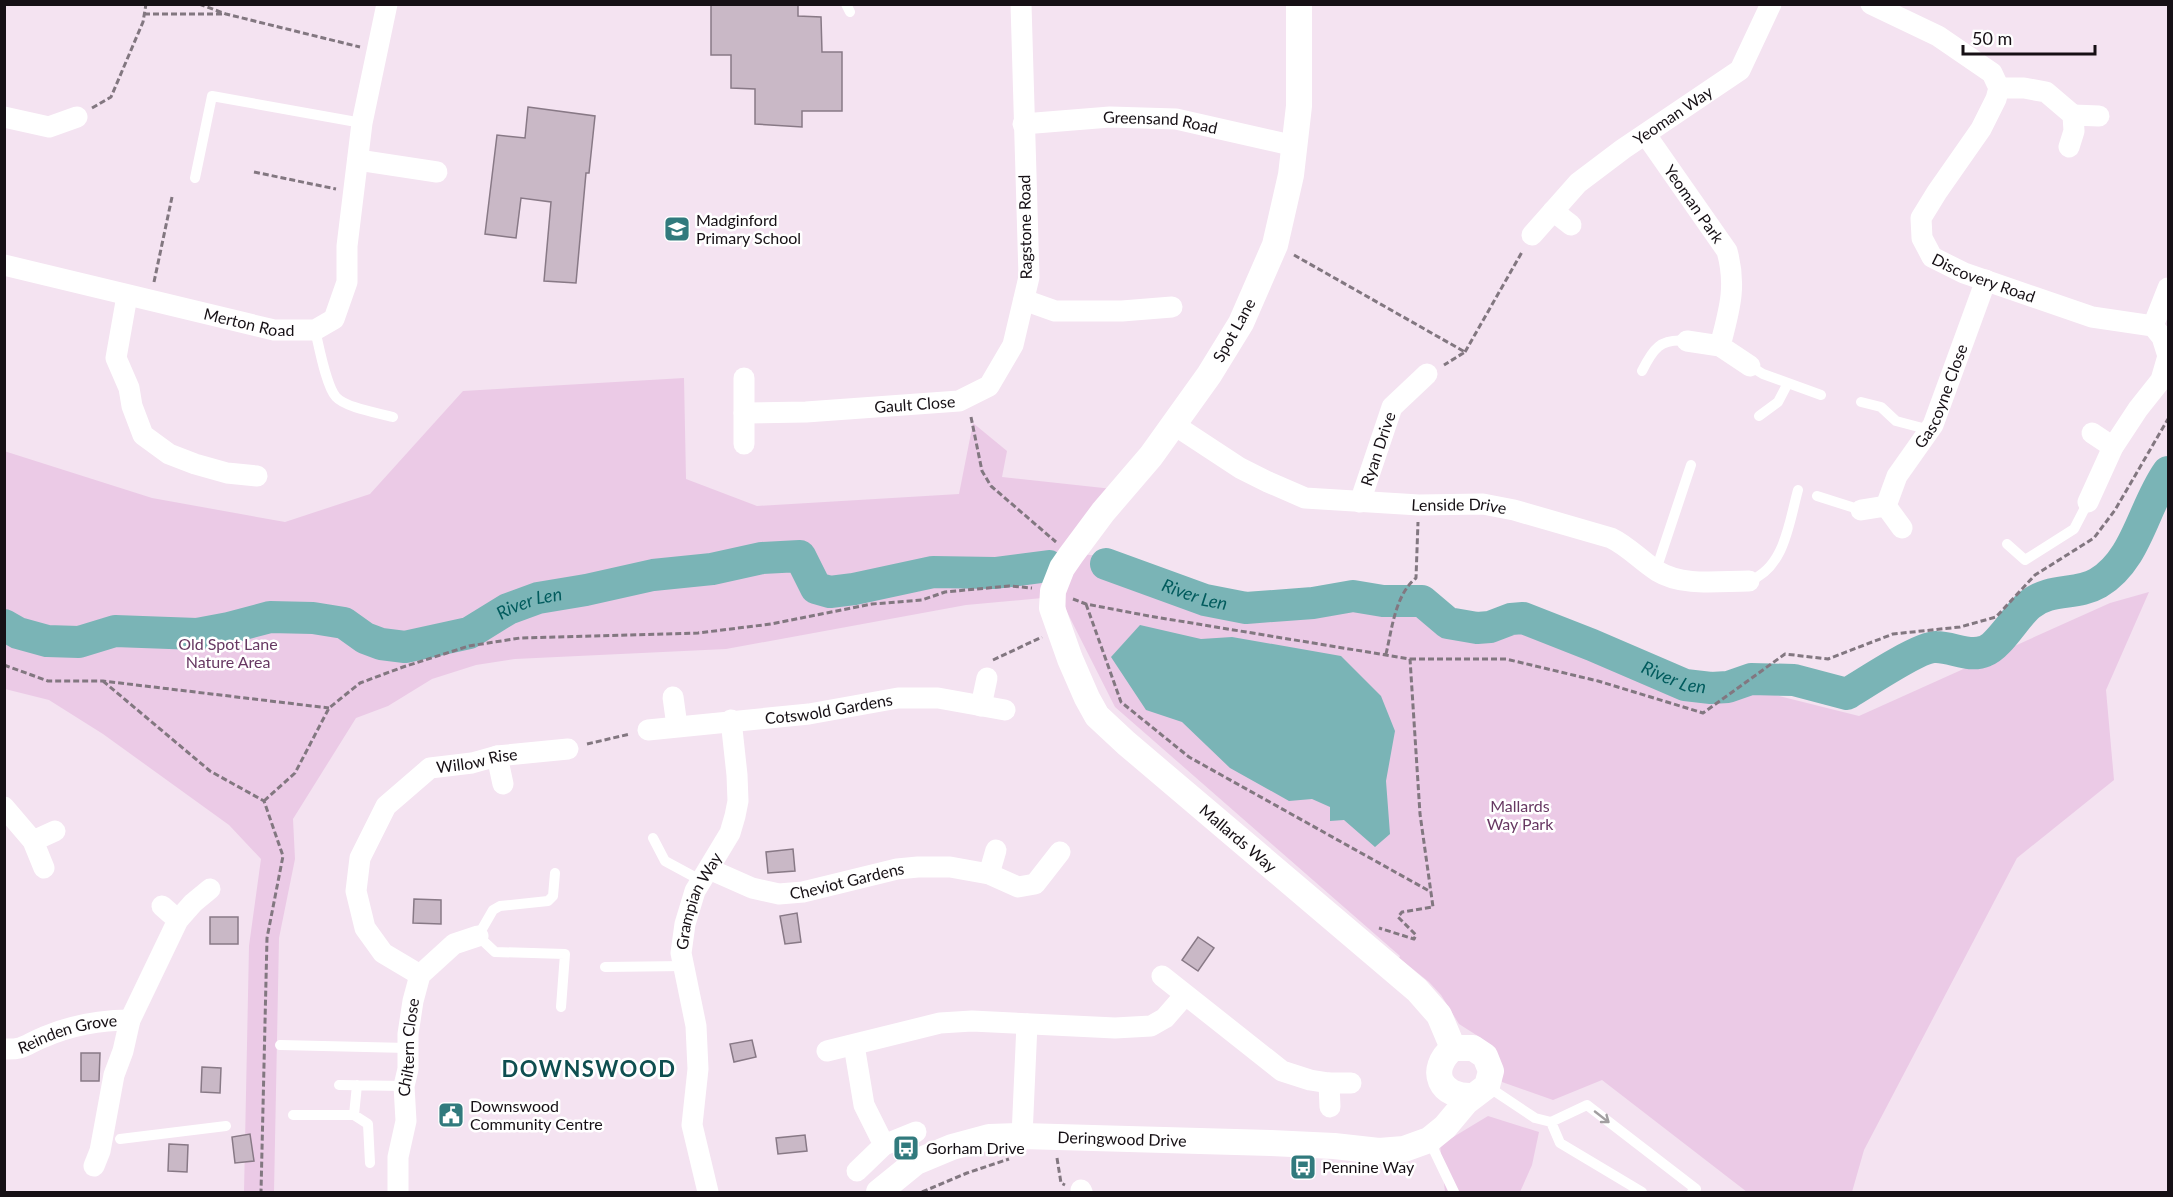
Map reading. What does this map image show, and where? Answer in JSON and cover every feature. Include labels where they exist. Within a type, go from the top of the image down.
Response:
[{"type":"street","name":"Merton Road","points":[[4,265],[274,330],[315,330],[334,319],[347,282],[347,246],[362,123],[387,4]]},
{"type":"street","name":"Ragstone Road","points":[[1021,4],[1029,277],[1024,300],[1055,311],[1122,311],[1172,307]]},
{"type":"street","name":"Spot Lane","points":[[1055,610],[1062,568],[1103,512],[1151,456],[1209,375],[1241,323],[1275,245],[1291,175],[1299,106],[1299,4]]},
{"type":"street","name":"Yeoman Way","points":[[1532,235],[1578,183],[1623,149],[1740,70],[1771,4]]},
{"type":"street","points":[[1871,4],[1938,36],[1992,73],[1999,88],[2024,88],[2046,92],[2073,115],[2099,116]]},
{"type":"street","name":"Discovery Road","points":[[1999,88],[1981,129],[1921,218],[1922,238],[1932,257],[1964,273],[2092,317],[2153,326]]},
{"type":"street","points":[[2069,147],[2074,131],[2073,115]]},
{"type":"street","points":[[4,117],[50,127],[77,117]]},
{"type":"street","name":"Greensand Road","points":[[1023,124],[1110,117],[1176,119],[1295,146]]},
{"type":"street","name":"Yeoman Park","points":[[1646,135],[1727,251],[1733,286],[1720,346]]},
{"type":"street","points":[[358,160],[437,172]]},
{"type":"street","points":[[1553,211],[1571,225]]},
{"type":"street","name":"Gascoyne Close","points":[[1886,506],[1897,476],[1930,430],[1986,280]]},
{"type":"street","points":[[2088,502],[2113,447],[2138,409],[2161,380],[2168,356],[2162,337],[2153,326],[2169,288]]},
{"type":"street","points":[[127,296],[116,358],[129,388],[132,406],[143,435],[169,454],[195,464],[257,476]]},
{"type":"street","name":"Gault Close","points":[[744,413],[806,412],[959,401],[989,387],[1013,345],[1024,300]]},
{"type":"street","points":[[1687,341],[1720,346],[1750,366]]},
{"type":"street","name":"Ryan Drive","points":[[1360,502],[1392,406],[1427,374]]},
{"type":"street","points":[[744,378],[744,444]]},
{"type":"street","name":"Lenside Drive","points":[[1173,424],[1240,468],[1305,498],[1419,505],[1483,504],[1514,510],[1611,538],[1624,544],[1656,570],[1676,579],[1693,582],[1749,581]]},
{"type":"street","points":[[2092,433],[2113,447]]},
{"type":"street","points":[[1861,510],[1886,506],[1902,528]]},
{"type":"street","name":"Mallards Way","points":[[1055,610],[1070,659],[1097,716],[1417,990],[1439,1015],[1453,1048]]},
{"type":"street","points":[[981,706],[988,670]]},
{"type":"street","points":[[672,697],[676,726]]},
{"type":"street","name":"Cotswold Gardens","points":[[648,730],[809,714],[898,698],[938,698],[1005,710]]},
{"type":"street","name":"Grampian Way","points":[[708,1192],[692,1125],[698,1070],[696,1026],[681,953],[684,924],[695,891],[730,833],[738,801],[731,720]]},
{"type":"street","name":"Willow Rise","points":[[420,975],[382,953],[365,928],[356,891],[360,858],[386,806],[430,768],[472,763],[497,756],[568,749]]},
{"type":"street","points":[[497,756],[503,784]]},
{"type":"street","points":[[4,807],[33,841],[44,868]]},
{"type":"street","points":[[33,841],[55,831]]},
{"type":"street","points":[[990,874],[996,850]]},
{"type":"street","name":"Cheviot Gardens","points":[[705,875],[779,894],[803,892],[897,869],[950,867],[990,874],[1018,887],[1035,884],[1060,852]]},
{"type":"street","name":"Reinden Grove","points":[[94,1166],[111,1137],[114,1075],[123,1051],[130,1020],[170,913],[193,903],[210,889]]},
{"type":"street","name":"Chiltern Close","points":[[398,1192],[398,1157],[406,1121],[404,1086],[408,1069],[413,1001],[420,975],[454,944],[478,936]]},
{"type":"street","points":[[1162,976],[1282,1071],[1310,1080],[1351,1083]]},
{"type":"street","points":[[827,1051],[940,1023],[972,1021],[1115,1029],[1150,1026],[1165,1018],[1185,995]]},
{"type":"street","name":"Reinden Grove","points":[[4,1049],[19,1050],[43,1037],[84,1023],[130,1020]]},
{"type":"street","points":[[1018,1147],[1027,1024]]},
{"type":"street","points":[[854,1045],[864,1105],[884,1145]]},
{"type":"street","points":[[1453,1048],[1473,1048],[1485,1056],[1491,1071],[1480,1091],[1460,1097],[1447,1091],[1438,1073],[1445,1055],[1453,1048]]},
{"type":"street","points":[[1329,1083],[1330,1107]]},
{"type":"street","points":[[1379,1151],[1425,1126],[1447,1091]]},
{"type":"street","name":"Deringwood Drive","points":[[882,1192],[916,1162],[952,1147],[988,1137],[1018,1147],[1271,1143],[1379,1151],[1404,1149],[1429,1140],[1480,1091]]},
{"type":"street","points":[[857,1171],[884,1145],[915,1132]]},
{"type":"lane","points":[[195,178],[212,96],[362,123]]},
{"type":"lane","points":[[315,330],[328,379],[336,397],[348,404],[393,417]]},
{"type":"lane","points":[[1642,371],[1653,351],[1664,343],[1677,340],[1687,341]]},
{"type":"lane","points":[[1750,366],[1762,374],[1821,395]]},
{"type":"lane","points":[[1759,416],[1778,402],[1788,383]]},
{"type":"lane","points":[[1861,402],[1881,407],[1896,421],[1930,430]]},
{"type":"lane","points":[[1656,570],[1691,465]]},
{"type":"lane","points":[[1749,581],[1757,578],[1769,567],[1783,547],[1798,490]]},
{"type":"lane","points":[[1817,496],[1861,510]]},
{"type":"lane","points":[[2007,544],[2025,560],[2074,529],[2088,502]]},
{"type":"lane","points":[[653,838],[665,861],[705,875]]},
{"type":"lane","points":[[555,873],[553,896],[548,902],[500,906],[493,910],[478,936],[495,952],[565,954],[561,1007]]},
{"type":"lane","points":[[605,968],[684,966]]},
{"type":"lane","points":[[280,1045],[408,1048]]},
{"type":"lane","points":[[339,1085],[404,1086]]},
{"type":"lane","points":[[354,1115],[357,1085]]},
{"type":"lane","points":[[1480,1091],[1534,1118],[1551,1122],[1587,1106],[1696,1189],[1692,1192]]},
{"type":"lane","points":[[293,1115],[354,1115],[368,1124],[370,1163]]},
{"type":"lane","points":[[1551,1122],[1560,1143],[1642,1192]]},
{"type":"lane","points":[[111,1137],[226,1126]]},
{"type":"lane","points":[[1429,1140],[1454,1192]]},
{"type":"path","points":[[77,117],[111,97],[143,22],[146,4]]},
{"type":"path","points":[[199,4],[226,14],[377,51]]},
{"type":"path","points":[[144,14],[226,14]]},
{"type":"path","points":[[254,172],[335,189],[355,183]]},
{"type":"path","points":[[150,301],[172,197]]},
{"type":"path","points":[[1427,374],[1465,352],[1532,235]]},
{"type":"path","points":[[1275,245],[1465,352]]},
{"type":"path","points":[[967,397],[982,471],[991,486],[1071,555]]},
{"type":"path","points":[[988,670],[1055,610],[1086,604],[1410,658],[1506,659],[1598,681],[1703,713],[1785,654],[1828,659],[1893,633],[1960,627],[1996,617],[2035,575],[2094,538],[2115,510],[2169,419]]},
{"type":"path","points":[[1386,654],[1396,610],[1409,584],[1416,578],[1419,505]]},
{"type":"path","points":[[264,801],[295,773],[329,708],[360,683],[403,666],[469,646],[520,638],[698,633],[771,624],[872,604],[922,600],[945,592],[1009,586],[1055,610]]},
{"type":"path","points":[[1086,604],[1121,702],[1189,757],[1431,892]]},
{"type":"path","points":[[1385,934],[1378,928],[1414,939],[1416,935],[1398,917],[1402,912],[1433,907],[1420,814],[1410,658]]},
{"type":"path","points":[[4,664],[48,681],[103,681],[329,708]]},
{"type":"path","points":[[103,681],[210,771],[264,801],[283,856],[267,938],[261,1192]]},
{"type":"path","points":[[568,749],[648,730]]},
{"type":"path","points":[[922,1192],[967,1173],[1018,1147]]},
{"type":"green space","points":[[684,378],[686,479],[757,506],[959,494],[973,423],[1007,451],[1002,477],[1122,490],[1081,554],[1109,557],[1184,585],[1227,598],[1257,599],[1334,591],[1413,589],[1435,609],[1455,619],[1475,620],[1523,615],[1684,682],[1717,684],[1748,676],[1755,690],[1859,716],[2110,603],[2149,592],[2106,690],[2114,780],[2017,858],[1864,1150],[1852,1192],[1747,1192],[1602,1080],[1553,1100],[1502,1082],[1490,1047],[1481,1038],[1459,1024],[1441,995],[1429,982],[1115,707],[1066,610],[1065,580],[1053,597],[966,605],[726,649],[515,659],[476,665],[432,679],[388,706],[356,718],[293,819],[295,859],[279,938],[274,1192],[244,1192],[249,946],[261,859],[229,825],[103,734],[49,700],[5,689],[4,451],[152,498],[285,522],[370,494],[463,391]]},
{"type":"green space","points":[[1488,1116],[1539,1132],[1532,1165],[1520,1192],[1445,1192],[1440,1145]]},
{"type":"water","points":[[1140,625],[1201,639],[1232,637],[1341,656],[1381,696],[1395,731],[1386,781],[1390,834],[1375,847],[1344,820],[1330,821],[1330,807],[1312,799],[1289,801],[1230,768],[1182,722],[1146,710],[1111,657]]},
{"type":"building","points":[[711,4],[798,4],[798,16],[821,17],[822,52],[842,52],[842,111],[802,111],[802,127],[755,124],[755,89],[731,88],[731,55],[711,55]]},
{"type":"building","points":[[528,107],[595,116],[589,173],[586,173],[576,283],[544,281],[551,202],[521,198],[516,238],[485,234],[497,135],[525,138]]},
{"type":"building","points":[[793,849],[795,871],[768,873],[766,852]]},
{"type":"building","points":[[414,899],[441,900],[441,924],[413,923]]},
{"type":"building","points":[[797,913],[801,942],[785,944],[780,916]]},
{"type":"building","points":[[210,917],[238,917],[238,944],[210,944]]},
{"type":"building","points":[[1198,937],[1214,948],[1198,971],[1182,960]]},
{"type":"building","points":[[752,1040],[756,1057],[734,1062],[730,1044]]},
{"type":"building","points":[[81,1053],[100,1053],[99,1081],[81,1081]]},
{"type":"building","points":[[202,1067],[221,1068],[220,1093],[201,1092]]},
{"type":"building","points":[[250,1134],[254,1161],[235,1163],[232,1137]]},
{"type":"building","points":[[805,1135],[807,1151],[778,1154],[776,1138]]},
{"type":"building","points":[[169,1144],[188,1145],[187,1172],[168,1171]]},
{"type":"waterway","name":"River Len","points":[[1106,564],[1205,600],[1246,608],[1313,603],[1353,596],[1383,601],[1422,601],[1448,623],[1477,628],[1523,618],[1685,685],[1711,688],[1728,687],[1751,679],[1794,680],[1847,694],[1892,666],[1929,648],[1942,647],[1967,653],[1985,651],[1996,643],[2024,610],[2037,599],[2090,587],[2098,583],[2111,573],[2131,547],[2159,486],[2168,472]]},
{"type":"waterway","name":"River Len","points":[[4,625],[18,633],[47,641],[79,642],[115,631],[197,634],[270,617],[313,618],[344,623],[365,638],[381,644],[405,647],[469,633],[508,609],[538,598],[653,575],[712,569],[762,558],[800,556],[816,588],[830,592],[933,572],[995,573],[1049,566]]},
{"type":"place","name":"Madginford Primary School","points":[[677,229]]},
{"type":"place","name":"Downswood Community Centre","points":[[451,1115]]},
{"type":"place","name":"Gorham Drive","points":[[906,1148]]},
{"type":"place","name":"Pennine Way","points":[[1303,1167]]},
{"type":"district","name":"DOWNSWOOD","points":[[589,1069]]},
{"type":"park label","name":"Old Spot Lane Nature Area","points":[[228,653]]},
{"type":"park label","name":"Mallards Way Park","points":[[1520,815]]}]
